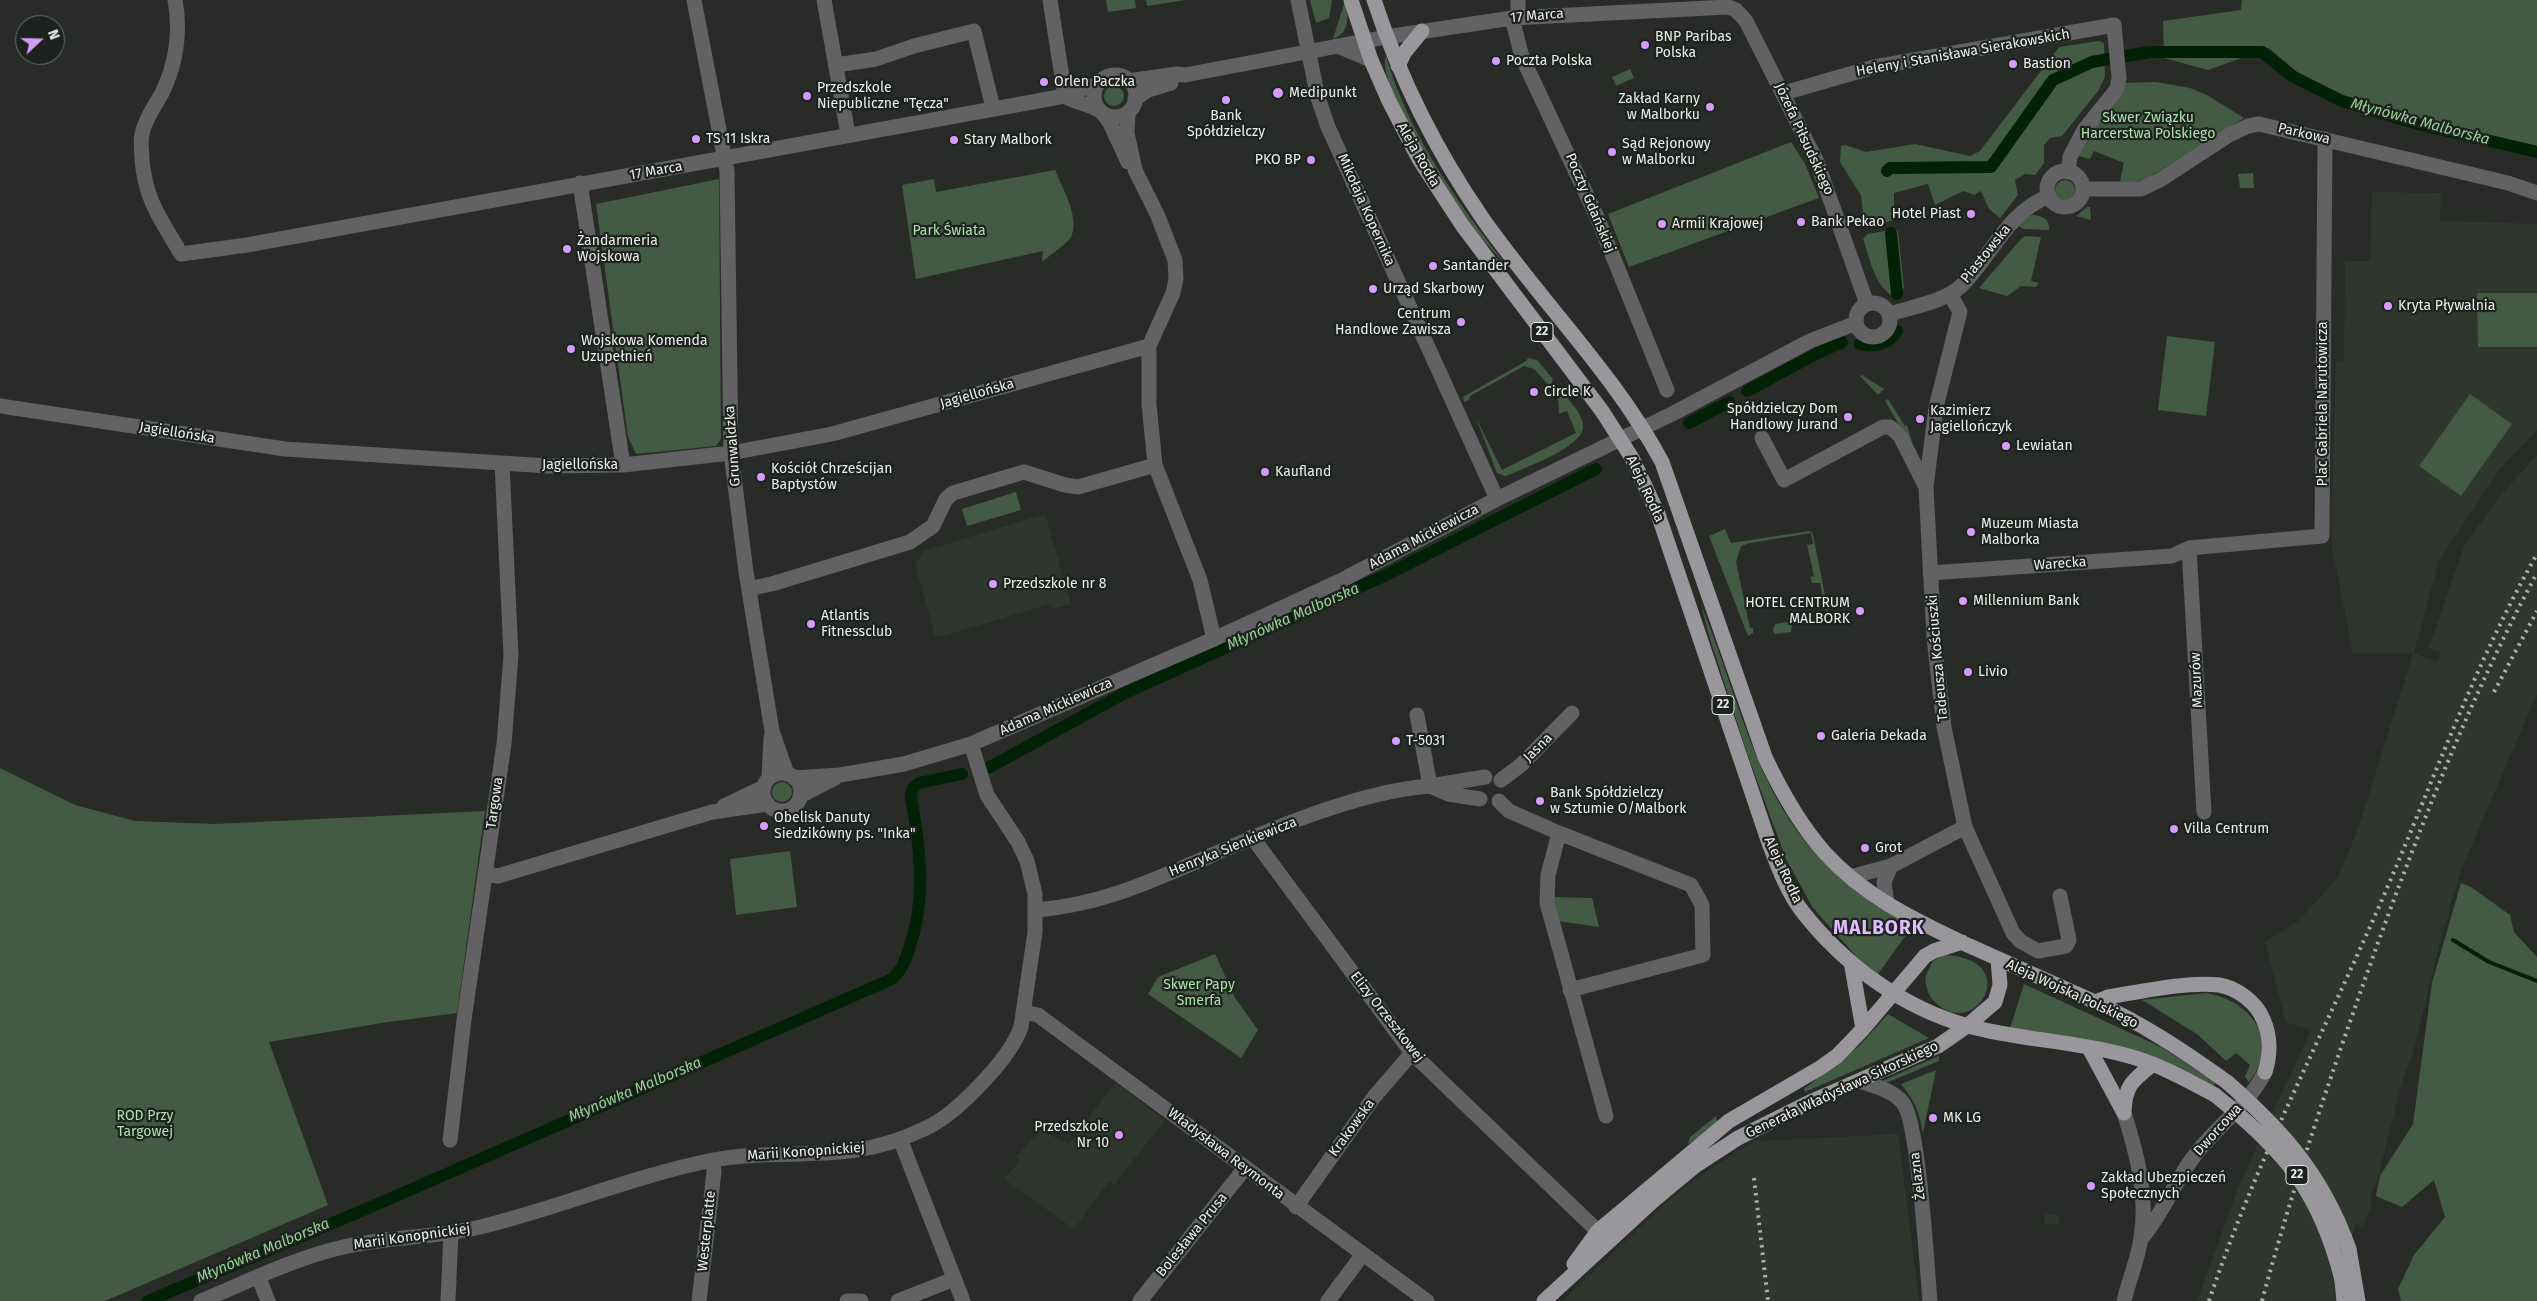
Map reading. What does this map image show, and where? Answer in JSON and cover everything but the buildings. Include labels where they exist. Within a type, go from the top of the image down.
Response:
[{"type":"main road","name":"Aleja Rodła","points":[[1351,0],[1371,60],[1405,133],[1434,183],[1462,225],[1597,404],[1621,439],[1640,473],[1658,514],[1769,844],[1786,883],[1801,910],[1851,962],[1894,993]]},
{"type":"main road","name":"Aleja Rodła","points":[[1374,0],[1386,37],[1417,110],[1483,220],[1644,428],[1667,474],[1765,756],[1778,784],[1804,828],[1825,854],[1850,877],[1887,904],[1919,924],[1962,942]]},
{"type":"main road","points":[[1398,66],[1404,53],[1422,31]]},
{"type":"main road","name":"22","points":[[1962,942],[1998,959]]},
{"type":"main road","name":"Generała Władysława Sikorskiego","points":[[1544,1301],[1603,1237],[1729,1121],[1820,1068],[1837,1056],[1863,1029],[1925,956],[1962,942]]},
{"type":"main road","name":"Generała Władysława Sikorskiego","points":[[1603,1237],[1695,1166],[1738,1138],[1859,1080],[1938,1046],[1967,1026],[1995,1002],[2000,985],[1998,959]]},
{"type":"main road","name":"Aleja Wojska Polskiego","points":[[1998,959],[2096,1002],[2161,1037],[2227,1082],[2276,1128],[2313,1173],[2332,1206],[2349,1249],[2358,1301]]},
{"type":"main road","points":[[1851,962],[1863,1029]]},
{"type":"main road","points":[[2096,1002],[2108,997],[2191,986],[2211,985],[2227,987],[2246,998],[2262,1016],[2268,1031],[2270,1045],[2265,1072]]},
{"type":"main road","name":"22","points":[[1894,993],[1924,1009],[1967,1026],[2125,1054],[2153,1064],[2215,1096],[2265,1137],[2294,1170],[2325,1225],[2342,1280],[2344,1301]]},
{"type":"main road","points":[[2089,1048],[2124,1113]]},
{"type":"main road","points":[[2124,1113],[2125,1095],[2133,1080],[2153,1064]]},
{"type":"street","name":"17 Marca","points":[[176,0],[178,32],[170,75],[142,132],[146,191],[181,254],[247,245],[724,159],[848,134],[1065,96],[1073,89],[1090,88],[1098,84]]},
{"type":"street","name":"Grunwaldzka","points":[[694,0],[727,174],[731,454],[749,589],[772,731],[791,776]]},
{"type":"street","points":[[824,0],[848,134]]},
{"type":"street","points":[[1050,0],[1065,96]]},
{"type":"street","name":"Mikołaja Kopernika","points":[[1298,0],[1307,53],[1318,98],[1328,127],[1497,499]]},
{"type":"street","name":"Poczty Gdańskiej","points":[[1518,0],[1515,17],[1522,57],[1597,217],[1667,390]]},
{"type":"street","name":"17 Marca","points":[[1128,81],[1177,74],[1185,75],[1386,37],[1515,17],[1734,5]]},
{"type":"street","name":"Józefa Piłsudskiego","points":[[1734,5],[1746,20],[1817,162],[1867,304]]},
{"type":"street","points":[[836,65],[876,59],[971,30],[974,31],[978,44],[993,108]]},
{"type":"street","name":"Heleny i Stanisława Sierakowskich","points":[[1784,93],[1877,66],[2114,30],[2119,78],[2117,89],[2084,130],[2075,145],[2070,157],[2068,172]]},
{"type":"street","points":[[1338,46],[1371,60]]},
{"type":"street","points":[[1135,170],[1126,160],[1110,123],[1101,112],[1094,97],[1098,84],[1103,79],[1116,75],[1128,81],[1135,92],[1136,99],[1128,113],[1127,133],[1135,170],[1157,214],[1176,260],[1176,279],[1173,292],[1150,346],[1150,404],[1156,465],[1200,580],[1214,639]]},
{"type":"street","name":"17 Marca","points":[[1136,99],[1148,90],[1180,80],[1185,75]]},
{"type":"street","name":"17 Marca","points":[[1065,96],[1072,101],[1090,105],[1101,112]]},
{"type":"street","points":[[1101,112],[1116,118],[1128,113]]},
{"type":"street","name":"Parkowa","points":[[2082,190],[2141,189],[2160,180],[2229,135],[2248,126],[2259,124],[2275,126],[2508,183],[2537,193]]},
{"type":"street","name":"Plac Gabriela Narutowicza","points":[[2189,548],[2322,536],[2325,139]]},
{"type":"street","points":[[2068,172],[2080,180],[2082,190],[2080,199],[2069,207],[2055,204],[2049,196],[2048,186],[2053,176],[2068,172]]},
{"type":"street","points":[[580,184],[623,465]]},
{"type":"street","name":"Piastowska","points":[[1890,314],[1950,294],[1962,285],[2022,211],[2049,196]]},
{"type":"street","name":"Tadeusza Kościuszki","points":[[1950,294],[1960,312],[1936,406],[1926,487],[1930,573],[1941,704],[1951,767],[1965,827],[2013,933],[2031,949],[2046,952],[2066,946],[2069,940],[2060,896]]},
{"type":"street","points":[[1867,304],[1881,304],[1890,314],[1889,326],[1878,336],[1863,334],[1856,323],[1859,310],[1867,304]]},
{"type":"street","name":"Adama Mickiewicza","points":[[791,776],[840,775],[904,764],[971,744],[1214,639],[1342,580],[1497,499],[1644,428],[1810,341],[1856,323]]},
{"type":"street","name":"Jagiellońska","points":[[0,406],[285,449],[548,466],[623,465],[731,454],[832,434],[1150,346]]},
{"type":"street","name":"Tadeusza Kościuszki","points":[[1762,438],[1784,480],[1883,427],[1890,427],[1900,436],[1926,487]]},
{"type":"street","name":"Targowa","points":[[450,1140],[504,744],[511,655],[502,463]]},
{"type":"street","points":[[749,589],[776,583],[910,542],[933,526],[946,498],[953,493],[1024,472],[1065,485],[1078,487],[1156,465]]},
{"type":"street","name":"Warecka","points":[[1930,573],[2167,556],[2189,548]]},
{"type":"street","name":"Mazurów","points":[[2189,548],[2204,812]]},
{"type":"street","name":"Jasna","points":[[1501,780],[1521,765],[1572,713]]},
{"type":"street","points":[[1417,715],[1430,786]]},
{"type":"street","name":"Grunwaldzka","points":[[766,782],[772,731]]},
{"type":"street","name":"Marii Konopnickiej","points":[[202,1301],[342,1248],[451,1232],[503,1220],[677,1168],[713,1160],[765,1154],[856,1150],[900,1139],[927,1128],[950,1112],[991,1073],[1017,1040],[1023,1012],[1037,910],[1026,861],[1018,842],[987,795],[971,744]]},
{"type":"street","points":[[712,812],[766,782],[778,773],[791,776],[800,786],[800,796],[795,806],[783,810],[772,808],[764,799],[766,782]]},
{"type":"street","name":"Adama Mickiewicza","points":[[800,796],[840,775]]},
{"type":"street","points":[[1493,776],[1501,780],[1505,791],[1499,801],[1488,804],[1480,799],[1477,788],[1485,777],[1493,776]]},
{"type":"street","name":"Henryka Sienkiewicza","points":[[1037,910],[1069,908],[1128,891],[1252,837],[1379,795],[1410,787],[1430,786],[1485,777]]},
{"type":"street","name":"Henryka Sienkiewicza","points":[[1430,786],[1448,794],[1480,799]]},
{"type":"street","points":[[1499,801],[1509,811],[1559,833],[1691,885],[1702,905],[1703,955],[1570,990]]},
{"type":"street","points":[[485,874],[498,876],[712,812],[768,804]]},
{"type":"street","points":[[1850,877],[1891,866],[1965,827]]},
{"type":"street","points":[[1559,833],[1548,876],[1547,903],[1606,1116]]},
{"type":"street","name":"Elizy Orzeszkowej","points":[[1252,837],[1412,1053],[1603,1237]]},
{"type":"street","points":[[1887,904],[1884,882],[1891,866]]},
{"type":"street","name":"Władysława Reymonta","points":[[1023,1012],[1038,1015],[1296,1207],[1427,1301]]},
{"type":"street","name":"Krakowska","points":[[1296,1207],[1374,1097],[1412,1053]]},
{"type":"street","name":"Dworcowa","points":[[2141,1239],[2155,1224],[2175,1184],[2193,1158],[2256,1088],[2265,1072]]},
{"type":"street","name":"Żelazna","points":[[1859,1080],[1894,1094],[1908,1111],[1919,1182],[1930,1301]]},
{"type":"street","name":"Dworcowa","points":[[2124,1113],[2142,1183],[2143,1216],[2141,1239],[2124,1301]]},
{"type":"street","points":[[900,1139],[963,1301]]},
{"type":"street","name":"Westerplatte","points":[[699,1301],[714,1172],[713,1160]]},
{"type":"street","name":"Bolesława Prusa","points":[[1140,1301],[1245,1168]]},
{"type":"street","points":[[448,1301],[451,1232]]},
{"type":"street","points":[[1328,1301],[1363,1254]]},
{"type":"street","points":[[259,1278],[268,1301]]},
{"type":"street","points":[[898,1301],[954,1279]]},
{"type":"street","points":[[847,1301],[861,1301]]},
{"type":"shaded area","points":[[2372,192],[2441,193],[2440,221],[2537,224],[2537,430],[2499,470],[2439,560],[2414,653],[2437,662],[2441,652],[2429,648],[2464,546],[2500,496],[2537,455],[2537,694],[2462,868],[2449,909],[2449,917],[2444,926],[2412,1056],[2402,1083],[2378,1177],[2371,1195],[2371,1206],[2363,1226],[2355,1224],[2337,1301],[2197,1301],[2240,1183],[2311,1030],[2286,1022],[2265,941],[2298,921],[2340,873],[2358,829],[2413,654],[2353,653],[2331,542],[2336,361],[2344,360],[2345,261],[2370,261]]},
{"type":"shaded area","name":"Przedszkole nr 8","points":[[1045,514],[1071,604],[1052,609],[1051,604],[939,637],[935,636],[915,564],[924,551]]},
{"type":"shaded area","points":[[1115,1083],[1165,1120],[1114,1185],[1109,1181],[1074,1229],[1004,1179],[1020,1161],[1016,1157],[1040,1130],[1069,1144]]},
{"type":"shaded area","points":[[1898,1134],[1919,1301],[1562,1301],[1668,1201],[1710,1169],[1759,1138],[1760,1141]]},
{"type":"shaded area","points":[[2045,1214],[2060,1216],[2059,1225],[2044,1224]]},
{"type":"green space","points":[[1106,0],[1135,0],[1136,8],[1108,12]]},
{"type":"green space","points":[[1146,0],[1186,0],[1147,6]]},
{"type":"green space","points":[[1310,0],[1332,0],[1329,18],[1316,23]]},
{"type":"green space","points":[[2242,0],[2537,0],[2537,148],[2508,144],[2403,116],[2344,96],[2303,77],[2269,48],[2208,70],[2164,58],[2163,21],[2241,10]]},
{"type":"green space","points":[[1345,1],[1347,23],[1343,33],[1333,39]]},
{"type":"green space","points":[[2099,41],[2104,43],[2105,77],[2098,91],[2062,136],[2050,138],[2044,145],[2044,163],[2035,175],[2025,174],[2015,180],[2018,195],[2000,218],[1989,209],[1981,191],[1974,195],[1963,191],[1935,205],[1928,184],[1894,193],[1894,220],[1871,227],[1864,223],[1861,195],[1840,162],[1841,146],[1845,145],[1866,152],[1915,144],[1970,156],[1980,151],[2059,47]]},
{"type":"green space","points":[[1386,56],[1396,86],[1423,144],[1475,224],[1514,275],[1469,223],[1432,166],[1392,89],[1385,69]]},
{"type":"green space","points":[[1630,69],[1634,78],[1616,86],[1612,77]]},
{"type":"green space","name":"Skwer Związku Harcerstwa Polskiego","points":[[2156,82],[2190,88],[2207,95],[2244,118],[2145,180],[2129,183],[2120,181],[2124,163],[2094,151],[2090,159],[2079,156],[2080,147],[2122,83]]},
{"type":"green space","points":[[1114,86],[1121,89],[1124,96],[1121,103],[1114,106],[1107,103],[1104,96],[1107,89]]},
{"type":"green space","points":[[1791,142],[1805,164],[1819,198],[1629,267],[1608,214]]},
{"type":"green space","name":"Park Świata","points":[[1055,170],[1070,205],[1074,224],[1073,233],[1069,240],[1059,249],[1042,262],[1043,251],[916,279],[902,185],[934,179],[936,192]]},
{"type":"green space","points":[[2253,173],[2254,188],[2240,188],[2238,174]]},
{"type":"green space","points":[[719,179],[721,439],[716,446],[636,454],[628,437],[596,204]]},
{"type":"green space","points":[[2065,180],[2072,183],[2075,190],[2072,197],[2065,200],[2058,197],[2055,190],[2058,183]]},
{"type":"green space","points":[[2087,207],[2090,207],[2091,220],[2076,216]]},
{"type":"green space","points":[[2032,215],[2045,219],[2049,230],[2024,229],[2018,226]]},
{"type":"green space","points":[[1895,229],[1898,231],[1904,288],[1893,296],[1881,285],[1877,278],[1863,239],[1868,234]]},
{"type":"green space","points":[[2025,236],[2041,237],[2031,281],[2039,283],[2036,287],[2021,286],[2007,296],[1979,288],[2021,239]]},
{"type":"green space","points":[[2477,293],[2537,293],[2537,347],[2478,347]]},
{"type":"green space","points":[[2167,336],[2215,342],[2206,416],[2158,410]]},
{"type":"green space","points":[[1528,358],[1537,360],[1553,379],[1550,387],[1534,369],[1524,366],[1470,396],[1469,400],[1464,402],[1463,397],[1526,361]]},
{"type":"green space","points":[[1862,375],[1884,389],[1878,395],[1860,376]]},
{"type":"green space","points":[[1561,390],[1580,416],[1583,426],[1581,434],[1575,441],[1554,455],[1505,476],[1497,473],[1476,418],[1502,470],[1576,433],[1567,411],[1559,414],[1558,398]]},
{"type":"green space","points":[[2470,394],[2512,424],[2461,496],[2419,466]]},
{"type":"green space","points":[[1888,399],[1905,426],[1907,425],[1915,452],[1885,401]]},
{"type":"green space","points":[[1016,492],[1021,510],[967,526],[962,509]]},
{"type":"green space","points":[[1725,529],[1731,543],[1810,531],[1813,534],[1829,616],[1825,622],[1823,614],[1826,613],[1820,583],[1812,583],[1810,577],[1814,576],[1807,545],[1813,544],[1811,533],[1750,543],[1741,546],[1736,562],[1750,628],[1753,628],[1753,633],[1748,636],[1709,536]]},
{"type":"green space","points":[[1701,605],[1763,770],[1778,801],[1797,831],[1829,868],[1851,887],[1912,927],[1878,974],[1857,957],[1813,908],[1786,859],[1748,756],[1709,636]]},
{"type":"green space","points":[[1786,622],[1792,625],[1791,632],[1775,634],[1773,630],[1775,624]]},
{"type":"green space","name":"ROD Przy Targowej","points":[[0,768],[75,805],[135,821],[215,824],[485,811],[457,1013],[381,1023],[269,1042],[328,1205],[105,1301],[0,1301]]},
{"type":"green space","points":[[782,782],[789,785],[792,792],[789,799],[782,802],[775,799],[772,792],[775,785]]},
{"type":"green space","points":[[790,851],[797,907],[736,915],[730,859]]},
{"type":"green space","points":[[2461,883],[2471,887],[2510,915],[2514,932],[2537,957],[2537,1301],[2401,1301],[2398,1289],[2414,1255],[2445,1217],[2434,1180],[2402,1207],[2376,1196],[2380,1176],[2413,1124],[2432,983]]},
{"type":"green space","points":[[1551,897],[1592,898],[1599,927],[1558,921]]},
{"type":"green space","name":"Skwer Papy Smerfa","points":[[1215,954],[1235,998],[1258,1030],[1241,1058],[1148,994],[1158,977]]},
{"type":"green space","points":[[1945,955],[1969,960],[1983,970],[1987,982],[1985,995],[1977,1006],[1965,1012],[1951,1012],[1936,1003],[1927,990],[1926,975],[1933,961]]},
{"type":"green space","points":[[2024,984],[2161,1047],[2216,1083],[2213,1086],[2171,1064],[2143,1053],[2010,1028]]},
{"type":"green space","points":[[2206,993],[2222,997],[2236,1004],[2257,1025],[2262,1038],[2263,1052],[2258,1067],[2249,1082],[2245,1077],[2250,1065],[2236,1053],[2226,1061],[2197,1034],[2142,1000]]},
{"type":"green space","points":[[1888,1014],[1929,1038],[1805,1092],[1804,1089],[1859,1046]]},
{"type":"green space","points":[[1939,1056],[1939,1061],[1886,1083],[1882,1081]]},
{"type":"green space","points":[[1936,1070],[1923,1133],[1916,1107],[1901,1084]]},
{"type":"green space","points":[[1716,1116],[1717,1121],[1709,1134],[1688,1144],[1690,1137]]},
{"type":"waterway","name":"Młynówka Malborska","points":[[1887,171],[1890,168],[1991,167],[2053,80],[2092,62],[2149,52],[2262,52],[2292,76],[2342,101],[2418,124],[2537,152]]},
{"type":"waterway","name":"Młynówka Malborska","points":[[1891,233],[1897,294]]},
{"type":"waterway","name":"Młynówka Malborska","points":[[1860,344],[1881,344],[1890,339],[1897,331]]},
{"type":"waterway","name":"Młynówka Malborska","points":[[1747,391],[1842,342]]},
{"type":"waterway","name":"Młynówka Malborska","points":[[1689,423],[1729,402]]},
{"type":"waterway","name":"Młynówka Malborska","points":[[990,767],[1125,693],[1384,576],[1596,469]]},
{"type":"waterway","name":"Młynówka Malborska","points":[[148,1301],[380,1203],[892,979],[901,969],[906,957],[915,930],[918,911],[920,873],[911,797],[913,788],[919,783],[962,774]]},
{"type":"waterway","points":[[2453,940],[2489,962],[2537,981]]},
{"type":"railway","points":[[2209,1301],[2227,1250],[2268,1149],[2381,902],[2473,682],[2514,596],[2537,554]]},
{"type":"railway","points":[[2262,1301],[2301,1168],[2375,951],[2411,854],[2470,711],[2513,618],[2537,573]]},
{"type":"railway","points":[[2494,692],[2537,611]]},
{"type":"railway","points":[[1754,1178],[1768,1301]]},
{"type":"place","name":"BNP Paribas Polska","points":[[1645,45]]},
{"type":"place","name":"Poczta Polska","points":[[1496,61]]},
{"type":"place","name":"Bastion","points":[[2013,64]]},
{"type":"place","name":"Orlen Paczka","points":[[1044,82]]},
{"type":"place","name":"Medipunkt","points":[[1278,93]]},
{"type":"place","name":"Przedszkole Niepubliczne \"Tęcza\"","points":[[807,96]]},
{"type":"place","name":"Bank Spółdzielczy","points":[[1226,100]]},
{"type":"place","name":"Zakład Karny w Malborku","points":[[1710,107]]},
{"type":"place","name":"TS 11 Iskra","points":[[696,139]]},
{"type":"place","name":"Stary Malbork","points":[[954,140]]},
{"type":"place","name":"Sąd Rejonowy w Malborku","points":[[1612,152]]},
{"type":"place","name":"PKO BP","points":[[1311,160]]},
{"type":"place","name":"Hotel Piast","points":[[1971,214]]},
{"type":"place","name":"Bank Pekao","points":[[1801,222]]},
{"type":"place","name":"Armii Krajowej","points":[[1662,224]]},
{"type":"place","name":"Żandarmeria Wojskowa","points":[[567,249]]},
{"type":"place","name":"Santander","points":[[1433,266]]},
{"type":"place","name":"Urząd Skarbowy","points":[[1373,289]]},
{"type":"place","name":"Kryta Pływalnia","points":[[2388,306]]},
{"type":"place","name":"Centrum Handlowe Zawisza","points":[[1461,322]]},
{"type":"place","name":"Wojskowa Komenda Uzupełnień","points":[[571,349]]},
{"type":"place","name":"Circle K","points":[[1534,392]]},
{"type":"place","name":"Spółdzielczy Dom Handlowy Jurand","points":[[1848,417]]},
{"type":"place","name":"Kazimierz Jagiellończyk","points":[[1920,419]]},
{"type":"place","name":"Lewiatan","points":[[2006,446]]},
{"type":"place","name":"Kaufland","points":[[1265,472]]},
{"type":"place","name":"Kościół Chrześcijan Baptystów","points":[[761,477]]},
{"type":"place","name":"Muzeum Miasta Malborka","points":[[1971,532]]},
{"type":"place","name":"Przedszkole nr 8","points":[[993,584]]},
{"type":"place","name":"Millennium Bank","points":[[1963,601]]},
{"type":"place","name":"HOTEL CENTRUM MALBORK","points":[[1860,611]]},
{"type":"place","name":"Atlantis Fitnessclub","points":[[811,624]]},
{"type":"place","name":"Livio","points":[[1968,672]]},
{"type":"place","name":"Galeria Dekada","points":[[1821,736]]},
{"type":"place","name":"T-5031","points":[[1396,741]]},
{"type":"place","name":"Bank Spółdzielczy w Sztumie O/Malbork","points":[[1540,801]]},
{"type":"place","name":"Obelisk Danuty Siedzikówny ps. \"Inka\"","points":[[764,826]]},
{"type":"place","name":"Villa Centrum","points":[[2174,829]]},
{"type":"place","name":"Grot","points":[[1865,848]]},
{"type":"place","name":"MK LG","points":[[1933,1118]]},
{"type":"place","name":"Przedszkole Nr 10","points":[[1119,1135]]},
{"type":"place","name":"Zakład Ubezpieczeń Społecznych","points":[[2091,1186]]},
{"type":"district","name":"MALBORK","points":[[1879,929]]}]
